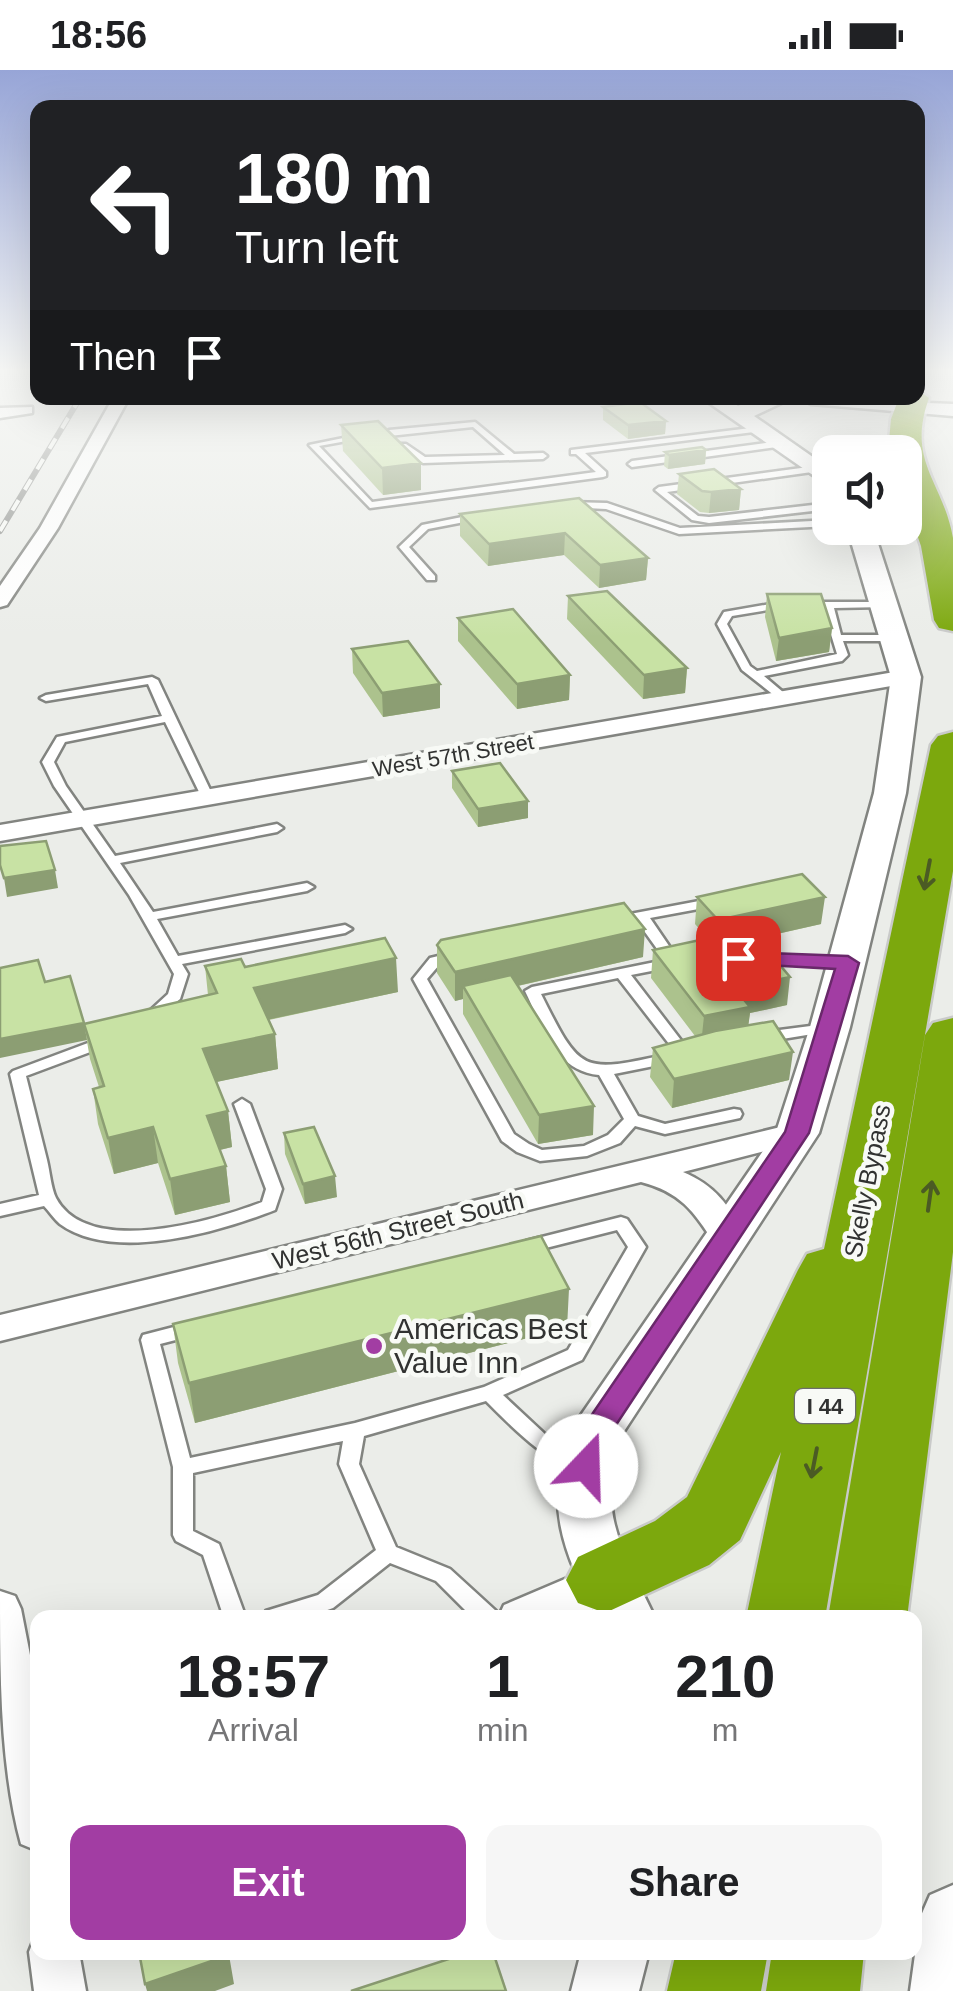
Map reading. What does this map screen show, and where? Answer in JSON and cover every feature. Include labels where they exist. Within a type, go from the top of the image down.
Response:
[{"type":"highway","points":[[922,501],[939,546],[953,620]]},
{"type":"highway","name":"Skelly Bypass","points":[[787,1610],[953,745]]},
{"type":"highway","points":[[868,1610],[953,1035]]},
{"type":"highway","points":[[616,1599],[714,1518],[865,1195]]},
{"type":"highway","points":[[905,1362],[953,1263]]},
{"type":"highway","points":[[714,1991],[720,1960]]},
{"type":"highway","points":[[813,1991],[817,1960]]},
{"type":"street","points":[[0,601],[49,528],[88,458]]},
{"type":"street","points":[[543,1610],[616,1599],[587,1530],[582,1479],[594,1434],[797,1133],[830,1027],[890,793],[906,677],[866,545]]},
{"type":"street","name":"West 57th Street","points":[[0,833],[906,677]]},
{"type":"street","name":"West 56th Street South","points":[[0,1328],[797,1133]]},
{"type":"street","points":[[641,1171],[697,1191],[714,1209],[726,1235]]},
{"type":"street","points":[[0,1609],[30,1794]]},
{"type":"street","points":[[944,1991],[953,1918]]},
{"type":"street","points":[[55,1960],[60,1991]]},
{"type":"street","points":[[605,1991],[613,1960]]},
{"type":"lane","points":[[324,458],[364,502],[375,505],[603,474],[583,458]]},
{"type":"lane","points":[[415,458],[464,458]]},
{"type":"lane","points":[[632,464],[679,458]]},
{"type":"lane","points":[[812,476],[659,490],[695,518],[708,520],[812,508]]},
{"type":"lane","points":[[552,506],[607,506],[679,531],[812,524]]},
{"type":"lane","points":[[431,578],[404,547],[426,527],[492,514]]},
{"type":"lane","points":[[784,698],[754,675],[736,654],[722,624],[728,614],[784,604],[828,606],[884,598]]},
{"type":"lane","points":[[754,675],[844,655],[828,606]]},
{"type":"lane","points":[[837,638],[896,638]]},
{"type":"lane","points":[[46,698],[152,680],[208,798]]},
{"type":"lane","points":[[169,718],[61,739],[48,762],[181,974],[174,996],[132,1030],[18,1074],[48,1200],[57,1218],[93,1234],[147,1236],[241,1218],[269,1206],[274,1189],[242,1104]]},
{"type":"lane","points":[[111,861],[278,828]]},
{"type":"lane","points":[[148,917],[307,886]]},
{"type":"lane","points":[[607,922],[728,899]]},
{"type":"lane","points":[[513,996],[680,961],[641,916]]},
{"type":"lane","points":[[174,961],[345,929]]},
{"type":"lane","points":[[470,952],[425,968],[420,979],[508,1138],[540,1156],[587,1151],[614,1139],[632,1120]]},
{"type":"lane","points":[[738,958],[848,963]]},
{"type":"lane","points":[[621,972],[684,1056]]},
{"type":"lane","points":[[532,992],[566,1058],[584,1071],[606,1073],[703,1051]]},
{"type":"lane","points":[[438,1012],[457,1008]]},
{"type":"lane","points":[[740,1043],[830,1027]]},
{"type":"lane","points":[[606,1073],[632,1120],[664,1129],[734,1114]]},
{"type":"lane","points":[[0,1210],[48,1200]]},
{"type":"lane","points":[[183,1468],[355,1431],[489,1393],[575,1356],[637,1247],[621,1223],[508,1251]]},
{"type":"lane","points":[[206,1326],[150,1340],[183,1468],[183,1534],[212,1550],[232,1610]]},
{"type":"lane","points":[[489,1393],[540,1441],[586,1466]]},
{"type":"lane","points":[[355,1431],[350,1464],[388,1553],[444,1575],[480,1610]]},
{"type":"lane","points":[[300,1610],[325,1602],[388,1553]]},
{"type":"building","points":[[372,458],[416,458],[421,463],[382,468]]},
{"type":"building","points":[[714,469],[741,489],[702,491],[679,474]]},
{"type":"building","points":[[579,498],[648,558],[600,565],[565,533],[489,544],[460,514]]},
{"type":"building","points":[[607,591],[687,668],[644,675],[568,596]]},
{"type":"building","points":[[767,594],[821,594],[832,628],[779,638]]},
{"type":"building","points":[[513,609],[570,675],[517,684],[458,618]]},
{"type":"building","points":[[408,641],[440,684],[382,693],[352,649]]},
{"type":"building","points":[[500,763],[528,801],[478,809],[452,771]]},
{"type":"building","points":[[46,841],[55,870],[4,878],[0,846]]},
{"type":"building","points":[[802,874],[825,897],[718,920],[697,897]]},
{"type":"building","points":[[624,903],[645,929],[455,972],[437,945],[441,940]]},
{"type":"building","points":[[714,937],[758,939],[790,977],[735,989],[750,1007],[704,1016],[653,950]]},
{"type":"building","points":[[385,938],[396,958],[254,988],[275,1034],[203,1049],[228,1111],[207,1116],[226,1166],[170,1179],[153,1127],[108,1138],[93,1089],[104,1086],[84,1024],[217,993],[205,966],[241,959],[245,967]]},
{"type":"building","points":[[38,960],[45,982],[70,976],[84,1023],[0,1039],[0,968]]},
{"type":"building","points":[[511,975],[594,1106],[539,1115],[463,986]]},
{"type":"building","points":[[773,1021],[793,1052],[674,1079],[653,1048],[715,1031]]},
{"type":"building","points":[[314,1127],[335,1176],[303,1184],[284,1133]]},
{"type":"building","points":[[541,1236],[569,1289],[189,1383],[173,1324]]},
{"type":"building","points":[[140,1960],[215,1960],[145,1984]]},
{"type":"building","points":[[446,1960],[496,1960],[506,1991],[351,1991]]},
{"type":"railway","points":[[0,531],[44,458]]},
{"type":"place","name":"Americas Best Value Inn","points":[[374,1346]]},
{"type":"route","points":[[586,1466],[594,1434],[797,1133],[848,963],[738,958]]}]
